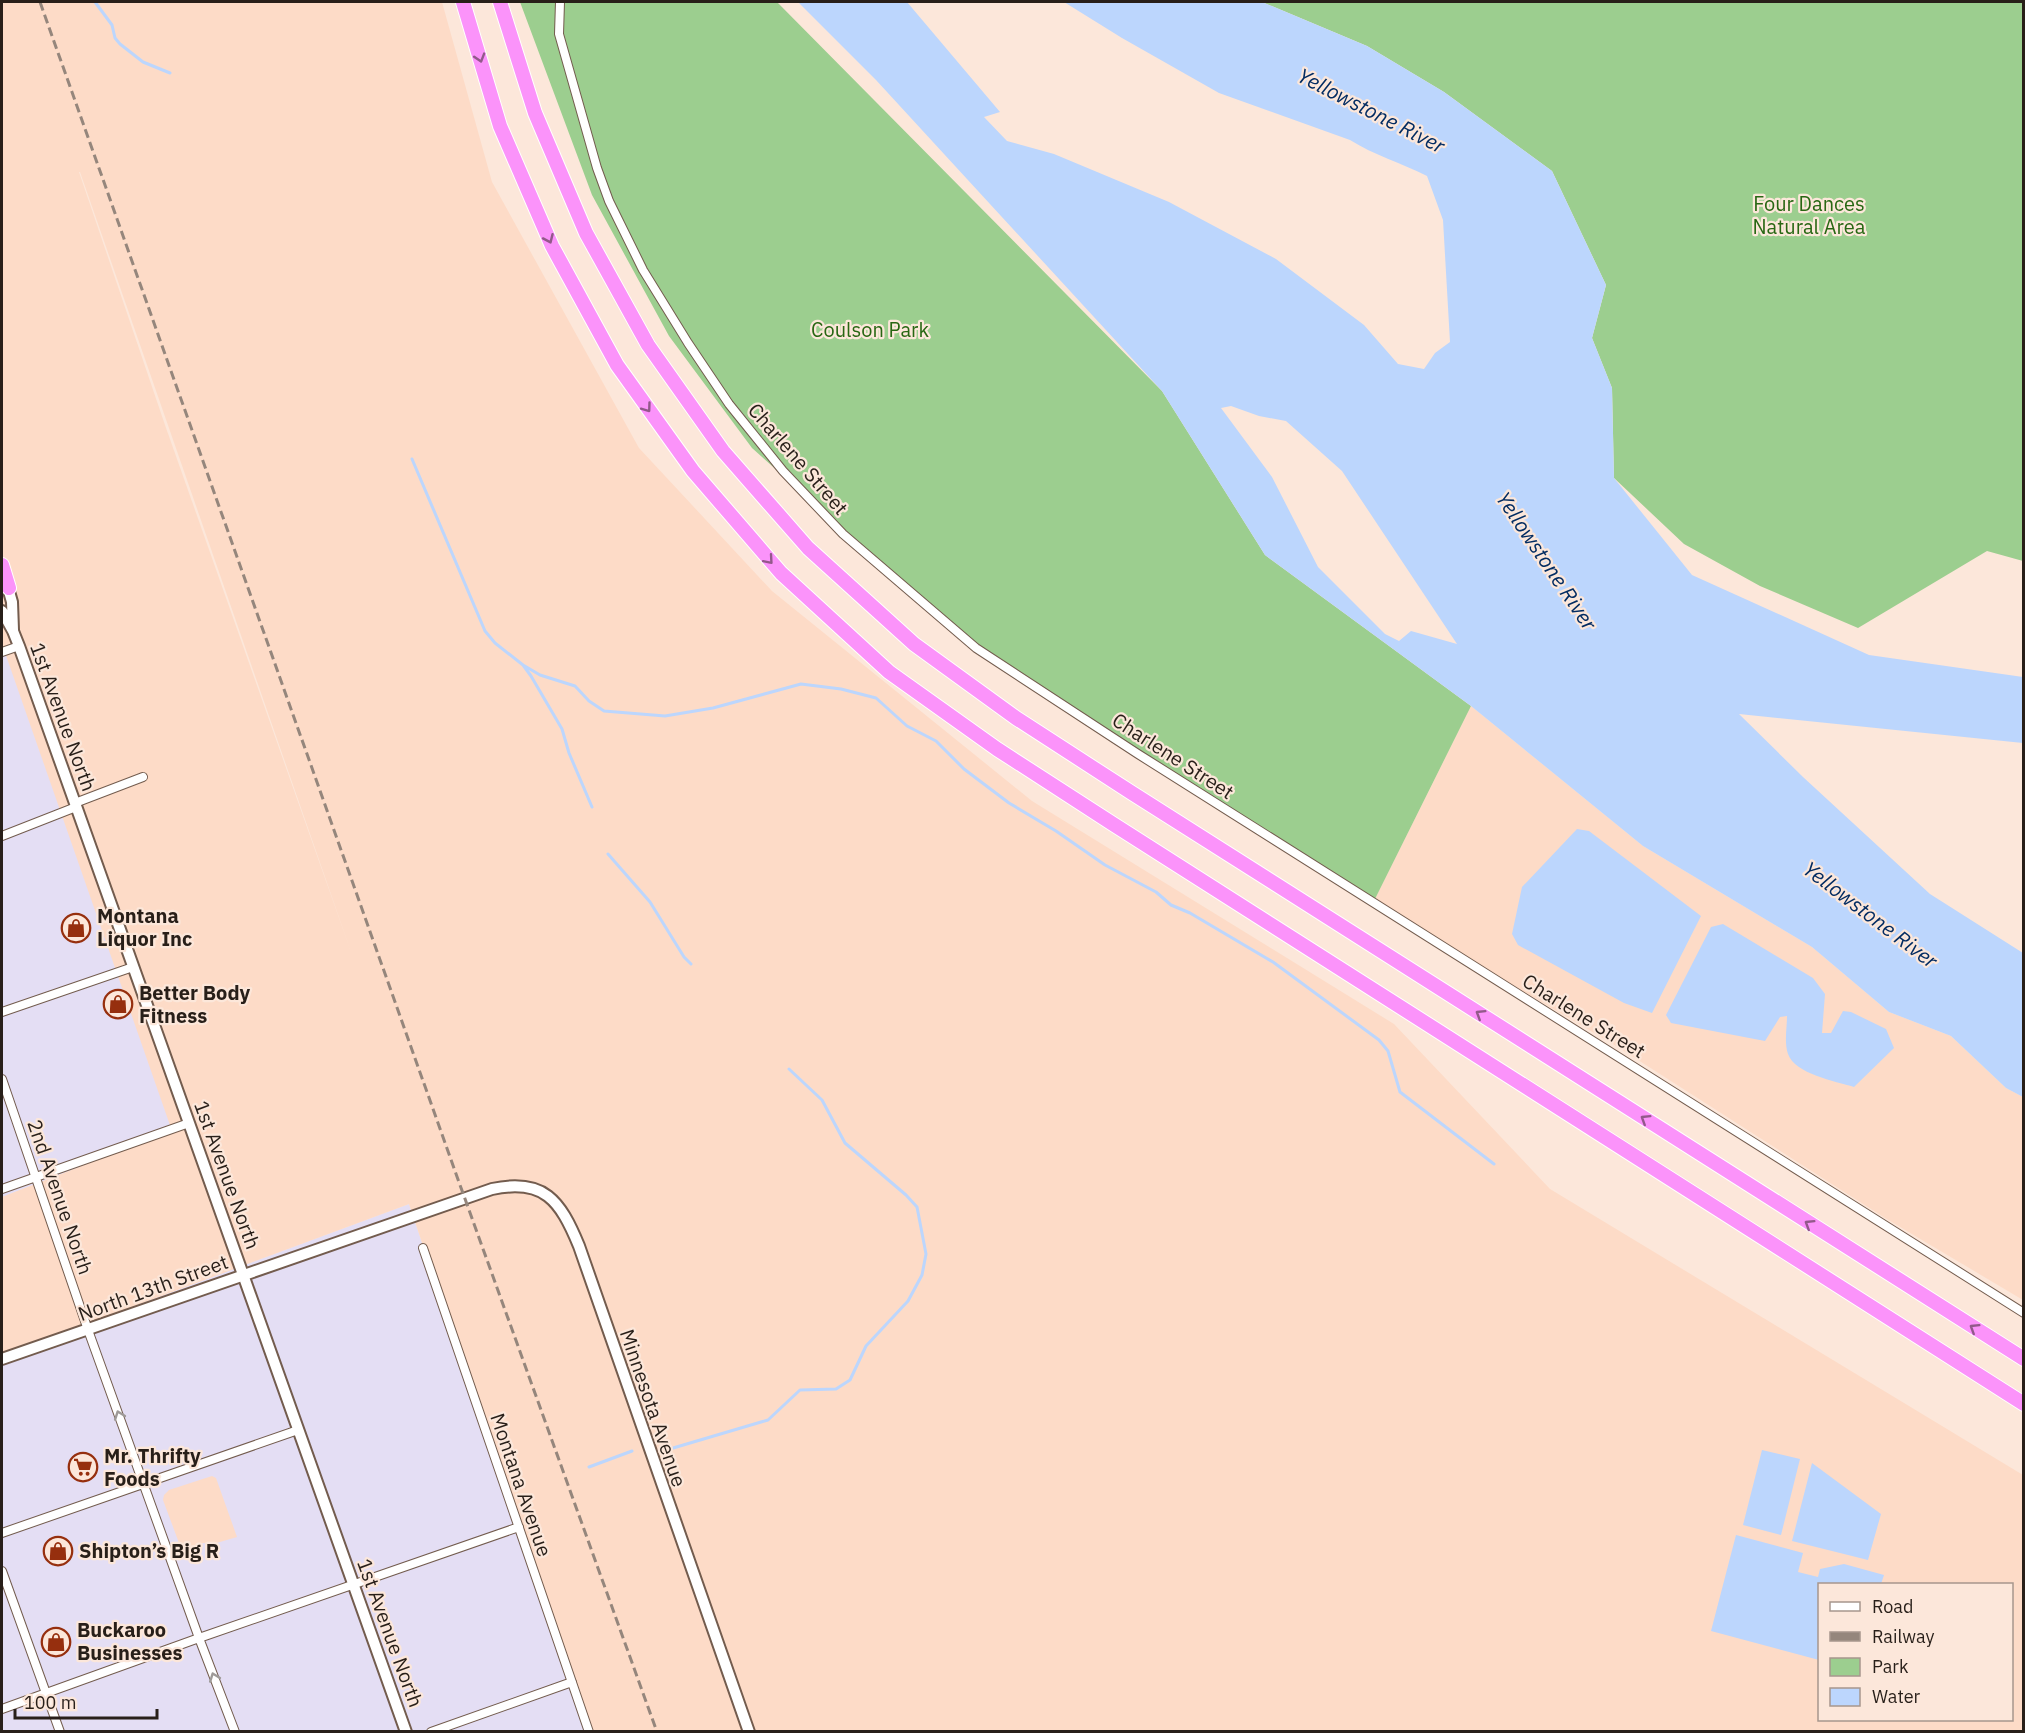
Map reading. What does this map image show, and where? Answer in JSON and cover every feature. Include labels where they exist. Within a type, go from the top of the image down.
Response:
[{"type":"highway","points":[[463,2],[500,126],[552,246],[617,365],[693,471],[781,573],[889,672],[998,749],[1113,824],[2024,1404]]},
{"type":"highway","points":[[500,2],[535,113],[586,233],[648,345],[723,451],[808,548],[914,644],[1016,718],[1132,793],[2024,1359]]},
{"type":"highway","points":[[2,565],[9,588]]},
{"type":"main road","name":"1st Avenue North","points":[[2,573],[9,588],[14,617],[13,631]]},
{"type":"main road","name":"1st Avenue North","points":[[2,611],[19,646],[406,1731]]},
{"type":"main road","name":"Minnesota Avenue","points":[[453,1202],[492,1189],[516,1185],[527,1186],[538,1190],[554,1202],[569,1223],[748,1731]]},
{"type":"main road","name":"North 13th Street","points":[[2,1359],[453,1202]]},
{"type":"street","name":"Charlene Street","points":[[560,2],[559,34],[597,168],[609,201],[643,270],[688,344],[729,404],[783,471],[843,534],[976,648],[1138,754],[2024,1313]]},
{"type":"street","points":[[2,652],[19,646]]},
{"type":"street","points":[[2,836],[143,777]]},
{"type":"street","points":[[2,1012],[134,967]]},
{"type":"street","name":"2nd Avenue North","points":[[2,1079],[88,1330],[235,1731]]},
{"type":"street","points":[[2,1189],[189,1123]]},
{"type":"street","name":"Montana Avenue","points":[[423,1248],[589,1731]]},
{"type":"street","points":[[2,1533],[298,1430]]},
{"type":"street","points":[[2,1709],[519,1527]]},
{"type":"street","points":[[2,1571],[60,1731]]},
{"type":"street","points":[[431,1731],[572,1682]]},
{"type":"shaded area","points":[[2,2],[442,2],[492,182],[639,448],[772,591],[1032,801],[1394,1024],[1550,1189],[2023,1475],[2023,1731],[587,1731],[409,1204],[2,1355],[2,1197],[172,1131],[2,644]],"holes":[[[80,172],[350,949],[165,425]]]},
{"type":"shaded area","points":[[2,643],[181,1128],[2,1197]]},
{"type":"shaded area","points":[[1471,706],[1643,846],[1812,947],[1889,1012],[1951,1036],[2006,1088],[2023,1097],[2023,1300],[1885,1218],[1613,1044],[1373,903]]},
{"type":"shaded area","points":[[409,1204],[586,1731],[2,1732],[2,1355]]},
{"type":"shaded area","points":[[212,1476],[216,1478],[237,1537],[213,1544],[203,1543],[182,1551],[163,1500],[164,1495],[169,1490]]},
{"type":"green space","name":"Coulson Park","points":[[520,2],[777,2],[1162,391],[1265,555],[1471,706],[1373,903],[976,648],[752,448],[669,336],[592,195]]},
{"type":"green space","name":"Four Dances Natural Area","points":[[1262,2],[2023,2],[2023,561],[1987,551],[1858,628],[1760,586],[1684,544],[1614,478],[1612,388],[1592,338],[1606,285],[1552,171],[1444,92],[1367,46]]},
{"type":"water","name":"Yellowstone River","points":[[798,2],[907,2],[1000,112],[984,117],[1007,141],[1054,154],[1169,202],[1276,259],[1364,325],[1398,364],[1424,369],[1435,353],[1450,342],[1443,220],[1427,176],[1350,140],[1219,93],[1064,2],[1262,2],[1367,46],[1444,92],[1552,171],[1606,285],[1592,338],[1612,388],[1614,478],[1692,575],[1869,655],[2023,677],[2023,743],[1739,714],[1803,777],[1930,894],[2023,953],[2023,1097],[2006,1088],[1951,1036],[1889,1012],[1812,947],[1643,846],[1471,706],[1265,555],[1162,391],[876,80]],"holes":[[[1231,406],[1259,416],[1286,421],[1342,471],[1457,644],[1411,631],[1399,641],[1385,634],[1318,567],[1272,477],[1221,408]]]},
{"type":"water","points":[[1577,829],[1589,831],[1701,916],[1652,1013],[1624,1003],[1518,945],[1512,934],[1522,887]]},
{"type":"water","points":[[1723,924],[1813,978],[1825,994],[1822,1033],[1831,1033],[1843,1011],[1851,1012],[1886,1029],[1894,1048],[1854,1087],[1816,1076],[1792,1061],[1786,1045],[1787,1016],[1780,1017],[1765,1041],[1671,1023],[1666,1015],[1711,927]]},
{"type":"water","points":[[1762,1450],[1800,1459],[1781,1535],[1743,1525]]},
{"type":"water","points":[[1812,1463],[1881,1514],[1868,1560],[1792,1541]]},
{"type":"water","points":[[1736,1535],[1803,1553],[1798,1572],[1818,1577],[1820,1569],[1844,1564],[1884,1575],[1881,1583],[1818,1583],[1818,1660],[1711,1631]]},
{"type":"waterway","points":[[95,2],[112,25],[115,38],[120,44],[143,62],[170,73]]},
{"type":"waterway","points":[[412,459],[485,631],[495,643],[523,665],[531,676],[562,729],[569,753],[592,807]]},
{"type":"waterway","points":[[523,665],[540,675],[575,686],[589,701],[604,711],[665,716],[713,708],[801,684],[841,689],[876,698],[907,726],[936,741],[964,769],[1009,803],[1056,831],[1105,865],[1156,892],[1171,905],[1190,913],[1273,962],[1379,1040],[1388,1051],[1400,1092],[1494,1164]]},
{"type":"waterway","points":[[608,854],[650,902],[684,957],[691,964]]},
{"type":"waterway","points":[[663,1451],[768,1420],[800,1390],[836,1389],[850,1380],[866,1346],[908,1301],[922,1275],[926,1254],[917,1207],[845,1143],[822,1100],[789,1069]]},
{"type":"waterway","points":[[589,1467],[632,1451]]},
{"type":"railway","points":[[40,2],[460,1185],[657,1732]]},
{"type":"place","name":"Montana Liquor Inc","points":[[76,928]]},
{"type":"place","name":"Better Body Fitness","points":[[118,1004]]},
{"type":"place","name":"Mr. Thrifty Foods","points":[[83,1467]]},
{"type":"place","name":"Shipton’s Big R","points":[[58,1551]]},
{"type":"place","name":"Buckaroo Businesses","points":[[56,1642]]}]
